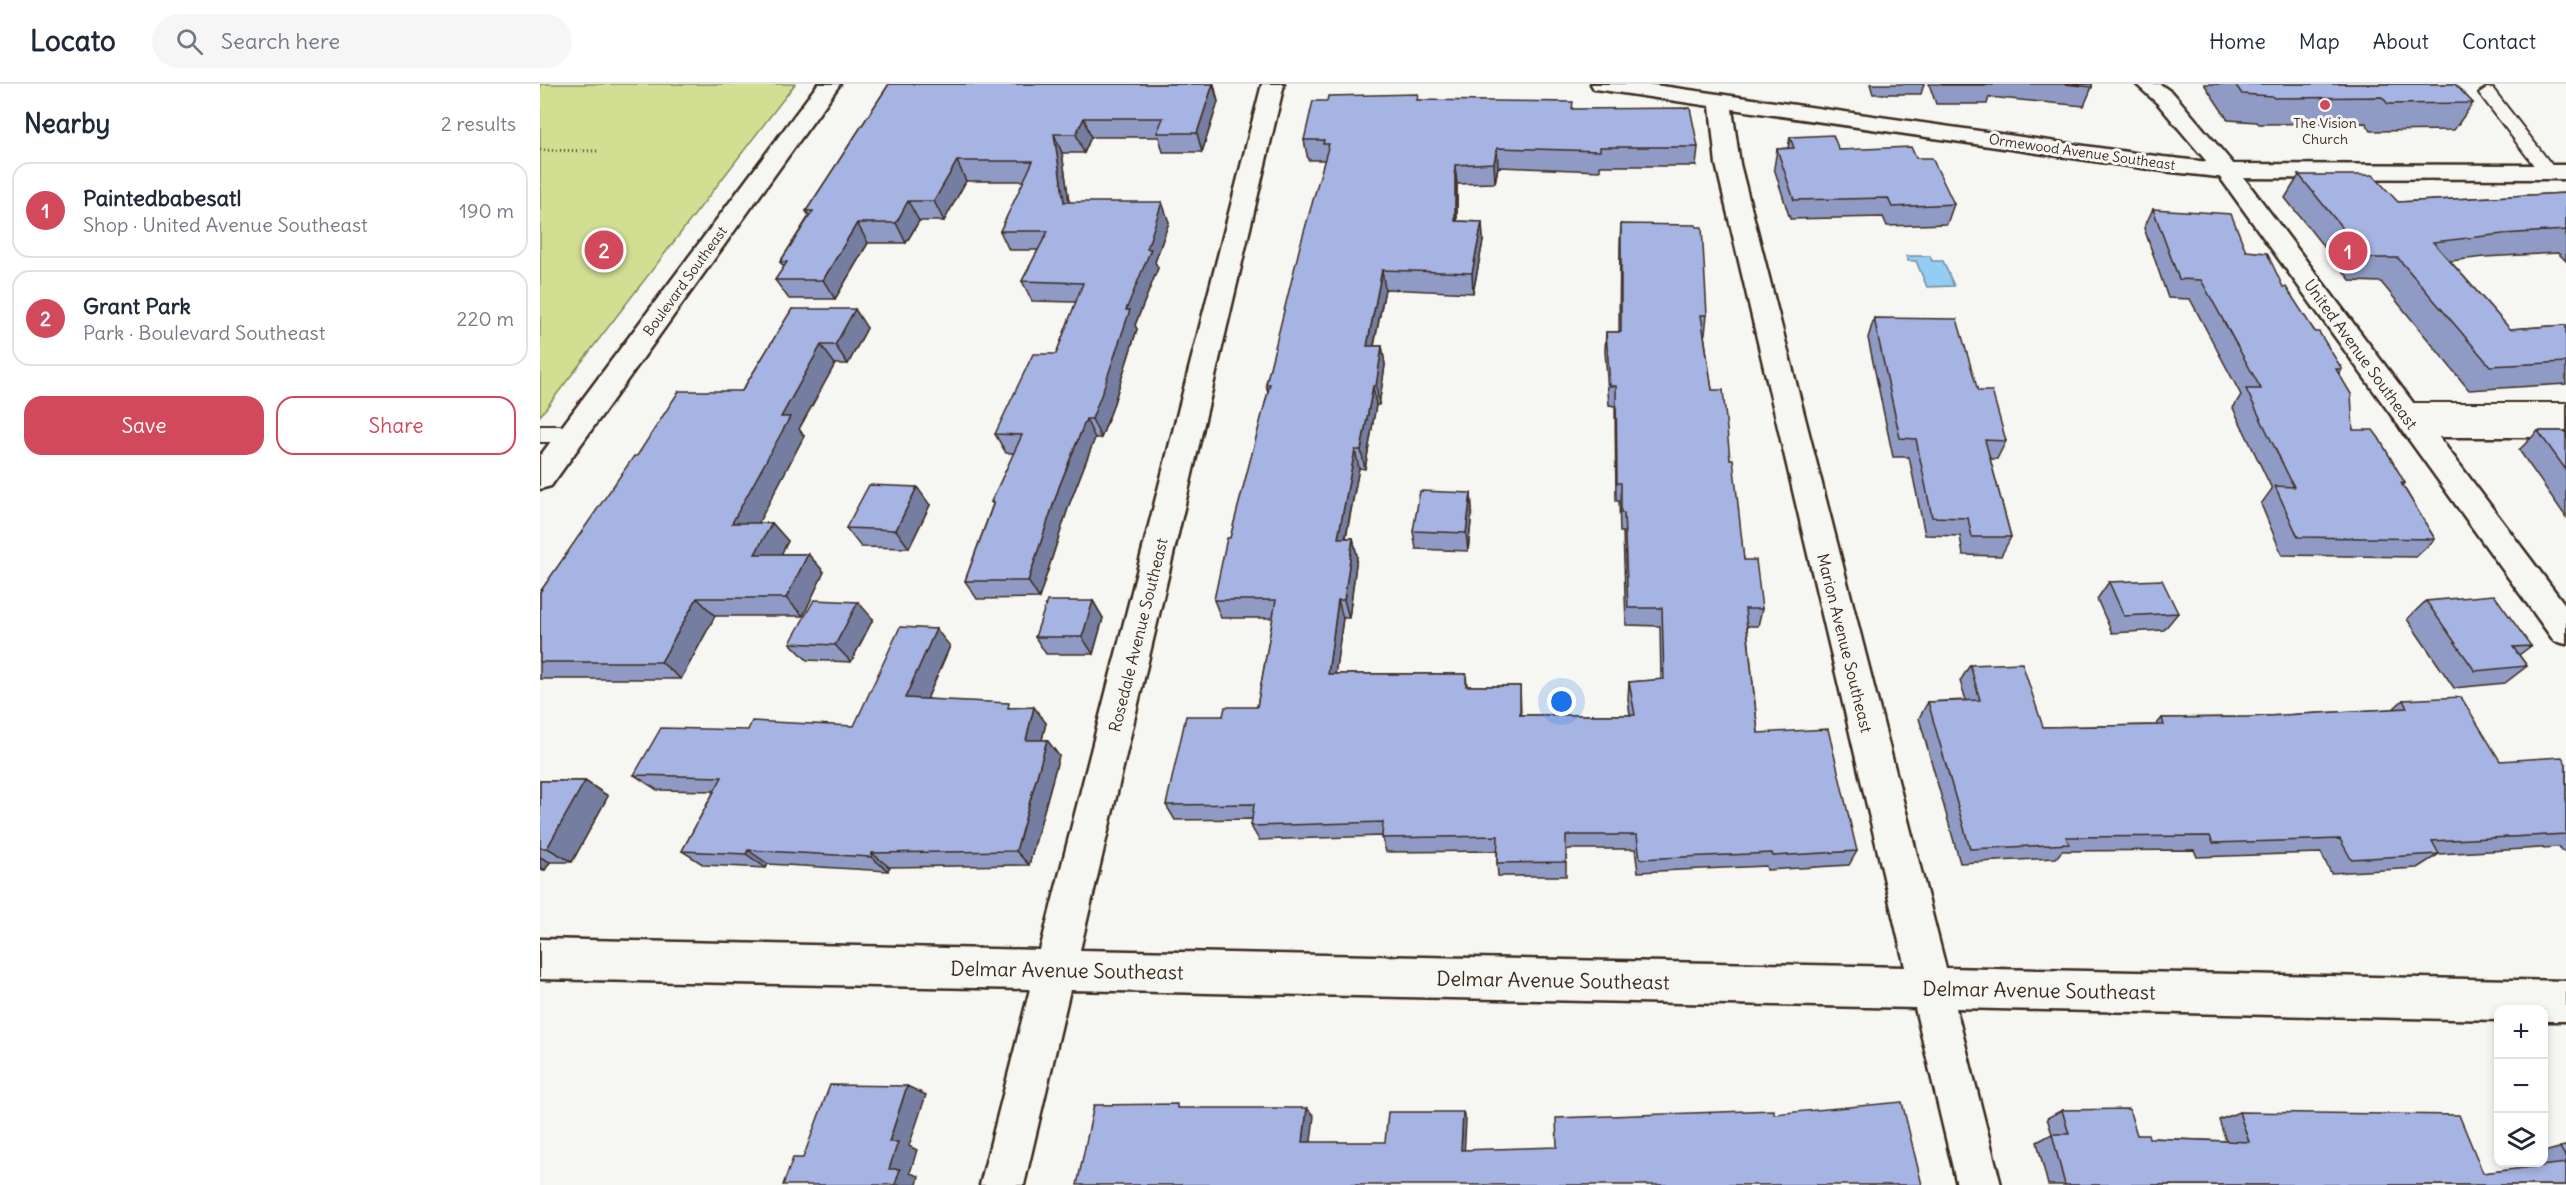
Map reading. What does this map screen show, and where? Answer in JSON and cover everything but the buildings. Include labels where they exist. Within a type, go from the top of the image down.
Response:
[{"type":"street","name":"Boulevard Southeast","points":[[540,478],[829,84]]},
{"type":"street","name":"Rosedale Avenue Southeast","points":[[1002,1185],[1273,84]]},
{"type":"street","name":"Ormewood Avenue Southeast","points":[[1602,84],[2163,164],[2227,171],[2557,172]]},
{"type":"street","name":"United Avenue Southeast","points":[[2147,84],[2166,99],[2227,171],[2566,631]]},
{"type":"street","name":"Marion Avenue Southeast","points":[[1720,100],[1728,164],[1979,1185]]},
{"type":"street","points":[[2408,419],[2566,427]]},
{"type":"street","name":"Delmar Avenue Southeast","points":[[540,959],[2566,1001]]},
{"type":"lane","points":[[2487,93],[2557,172]]},
{"type":"lane","points":[[2408,419],[2566,411]]},
{"type":"lane","points":[[540,434],[572,434]]},
{"type":"path","points":[[540,150],[599,151]]},
{"type":"green space","points":[[540,84],[795,84],[540,416]]},
{"type":"water","points":[[1906,256],[1930,256],[1932,261],[1943,261],[1954,286],[1927,287],[1916,261],[1908,261]]},
{"type":"place","name":"The Vision Church","points":[[2325,105]]},
{"type":"place","name":"Grant Park","points":[[604,250]]},
{"type":"place","name":"Paintedbabesatl","points":[[2348,251]]}]
